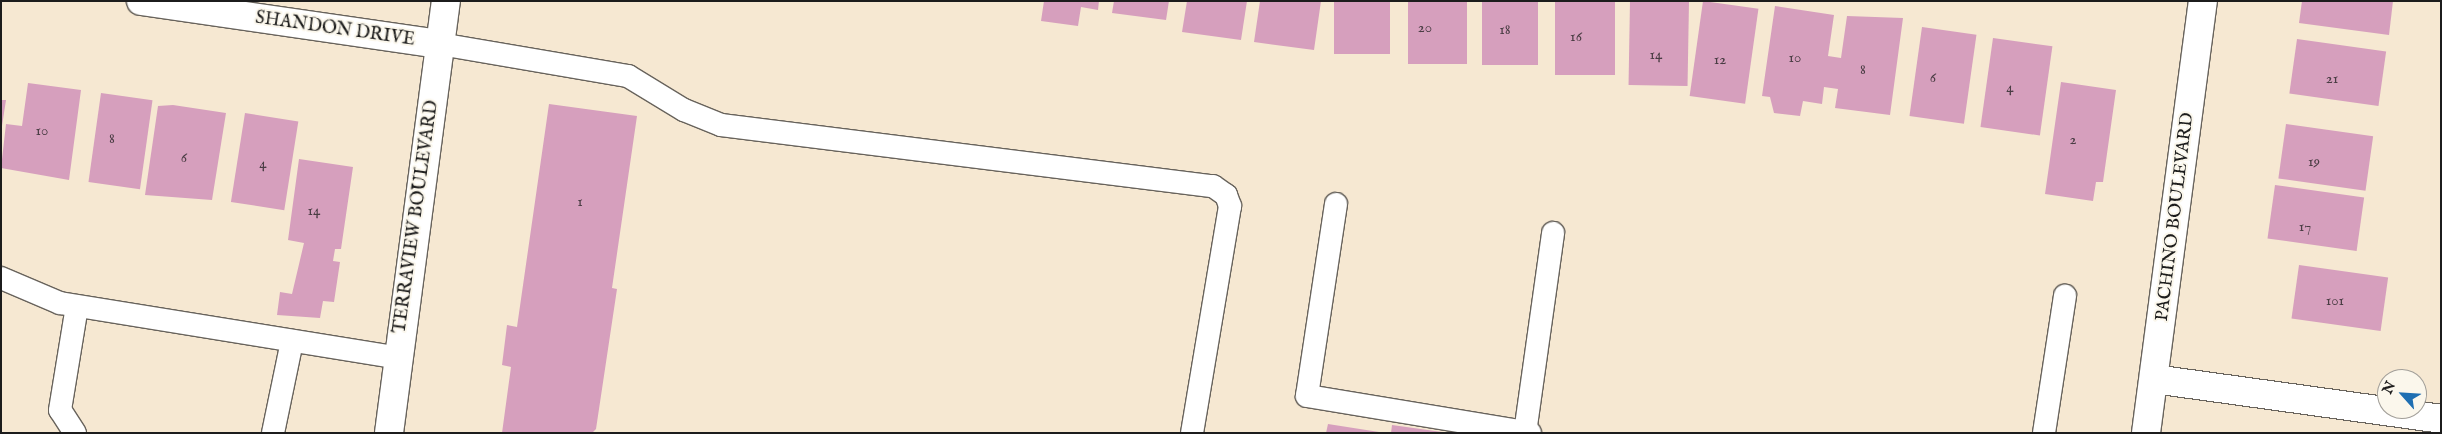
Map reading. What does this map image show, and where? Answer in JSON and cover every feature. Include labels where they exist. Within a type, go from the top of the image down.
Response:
[{"type":"street","name":"SHANDON DRIVE","points":[[141,1],[440,44]]},
{"type":"street","name":"TERRAVIEW BOULEVARD","points":[[389,433],[446,1]]},
{"type":"street","name":"PACHINO BOULEVARD","points":[[2146,433],[2204,1]]},
{"type":"street","points":[[2154,379],[2441,419]]},
{"type":"lane","points":[[440,44],[628,76],[684,110],[721,125],[1213,186],[1226,195],[1230,206],[1192,433]]},
{"type":"lane","points":[[1336,204],[1307,396],[1530,433]]},
{"type":"lane","points":[[1525,432],[1553,233]]},
{"type":"lane","points":[[1,278],[77,306],[398,358]]},
{"type":"lane","points":[[2044,433],[2065,296]]},
{"type":"lane","points":[[75,433],[60,410],[77,306]]},
{"type":"lane","points":[[274,433],[292,341]]},
{"type":"building","points":[[1044,1],[1099,1],[1098,10],[1081,7],[1078,26],[1041,21]]},
{"type":"building","points":[[1114,1],[1169,1],[1166,20],[1112,13]]},
{"type":"building","points":[[1187,1],[1247,1],[1241,40],[1182,32]]},
{"type":"building","points":[[1260,1],[1321,1],[1314,50],[1254,42]]},
{"type":"building","points":[[1334,1],[1390,1],[1390,54],[1334,54]]},
{"type":"building","points":[[1408,1],[1467,1],[1467,64],[1408,64]]},
{"type":"building","points":[[1482,1],[1538,1],[1538,65],[1482,65]]},
{"type":"building","points":[[1555,1],[1615,1],[1615,75],[1555,75]]},
{"type":"building","points":[[1630,1],[1689,2],[1688,86],[1629,85]]},
{"type":"building","points":[[1703,1],[1758,9],[1745,104],[1690,96]]},
{"type":"building","points":[[2302,1],[2393,1],[2389,35],[2299,23]]},
{"type":"building","points":[[1775,6],[1834,15],[1828,56],[1841,58],[1847,16],[1903,18],[1890,115],[1835,108],[1838,89],[1824,87],[1822,104],[1803,101],[1800,116],[1774,113],[1770,97],[1762,96]]},
{"type":"building","points":[[1922,27],[1976,35],[1964,124],[1909,116]]},
{"type":"building","points":[[1993,38],[2052,46],[2040,135],[1980,127]]},
{"type":"building","points":[[2297,39],[2386,52],[2378,106],[2289,93]]},
{"type":"building","points":[[2061,82],[2116,90],[2103,182],[2096,182],[2093,201],[2045,194]]},
{"type":"building","points":[[28,83],[81,90],[69,180],[1,168],[6,124],[22,126]]},
{"type":"building","points":[[101,93],[152,100],[140,189],[88,182]]},
{"type":"building","points":[[1,100],[6,100],[2,126],[1,126]]},
{"type":"building","points":[[549,104],[637,116],[612,288],[617,289],[596,429],[592,433],[502,433],[511,367],[502,365],[507,325],[517,327]]},
{"type":"building","points":[[173,105],[226,113],[212,200],[145,195],[158,106]]},
{"type":"building","points":[[245,113],[298,121],[284,210],[231,202]]},
{"type":"building","points":[[2286,124],[2373,136],[2365,191],[2278,178]]},
{"type":"building","points":[[299,159],[353,167],[341,249],[335,249],[333,261],[340,262],[334,302],[323,301],[320,318],[277,315],[280,292],[292,294],[304,243],[288,240]]},
{"type":"building","points":[[2275,185],[2364,198],[2357,251],[2267,238]]},
{"type":"building","points":[[2299,265],[2388,278],[2381,331],[2291,318]]},
{"type":"building","points":[[1328,424],[1379,432],[1379,433],[1326,433]]},
{"type":"building","points":[[1392,425],[1442,432],[1442,433],[1391,433]]}]
